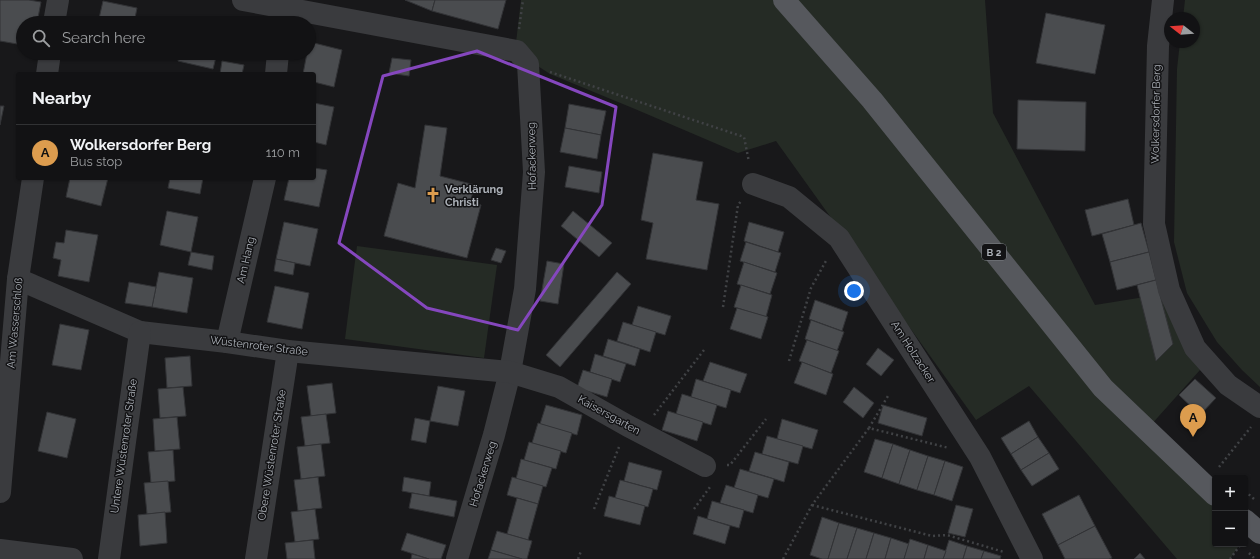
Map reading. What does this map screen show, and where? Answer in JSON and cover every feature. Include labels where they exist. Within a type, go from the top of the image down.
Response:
[{"type":"main road","name":"B 2","points":[[784,0],[872,100],[1102,388],[1212,492]]},
{"type":"main road","points":[[1248,523],[1260,533]]},
{"type":"street","points":[[55,16],[58,0]]},
{"type":"street","points":[[243,0],[282,15]]},
{"type":"street","name":"Wolkersdorfer Berg","points":[[1163,0],[1158,46],[1154,224],[1169,290],[1195,348],[1228,385],[1258,414]]},
{"type":"street","points":[[316,20],[517,51]]},
{"type":"street","name":"Hofackerweg","points":[[457,559],[494,436],[510,372],[525,289],[534,172],[528,64],[517,51]]},
{"type":"street","points":[[47,72],[49,60]]},
{"type":"street","points":[[276,72],[277,60]]},
{"type":"street","name":"Am Wasserschloß","points":[[0,492],[18,279],[33,180]]},
{"type":"street","name":"Am Hang","points":[[227,342],[265,180]]},
{"type":"street","name":"Am Holzacker","points":[[753,184],[788,197],[839,238],[980,457],[1032,559]]},
{"type":"street","name":"Wüstenroter Straße","points":[[18,279],[140,332],[288,351],[510,372]]},
{"type":"street","name":"Untere Wüstenroter Straße","points":[[109,559],[140,332]]},
{"type":"street","name":"Obere Wüstenroter Straße","points":[[256,559],[288,351]]},
{"type":"street","name":"Kaisersgarten","points":[[510,372],[559,387],[634,429],[705,466]]},
{"type":"street","points":[[0,550],[72,559]]},
{"type":"path","points":[[517,51],[523,0]]},
{"type":"path","points":[[550,72],[744,137],[753,184],[738,205],[723,308]]},
{"type":"path","points":[[789,361],[811,288],[839,238]]},
{"type":"path","points":[[594,509],[634,429],[704,350]]},
{"type":"path","points":[[783,559],[812,505],[869,428],[888,396]]},
{"type":"path","points":[[1219,467],[1258,414]]},
{"type":"path","points":[[869,428],[980,457]]},
{"type":"path","points":[[812,505],[932,536],[947,535],[1007,552]]},
{"type":"path","points":[[1230,559],[1237,549]]},
{"type":"path","points":[[578,559],[580,551]]},
{"type":"highlighted area","points":[[477,51],[616,107],[602,205],[518,330],[427,308],[339,243],[383,76]]},
{"type":"shaded area","points":[[521,0],[985,0],[993,113],[1095,305],[1163,294],[1200,370],[1142,435],[1212,495],[1212,547],[1238,547],[1230,559],[1177,559],[1029,386],[976,420],[776,141],[738,153],[550,74],[515,51]]},
{"type":"shaded area","points":[[1185,0],[1260,0],[1260,387],[1242,370],[1217,342],[1187,293],[1174,242],[1177,69],[1179,48],[1200,48],[1200,12],[1184,12]]},
{"type":"shaded area","points":[[357,246],[497,265],[484,358],[345,339]]},
{"type":"building","points":[[0,0],[29,0],[41,2],[38,16],[16,16],[16,44],[0,41]]},
{"type":"building","points":[[405,0],[435,0],[432,11]]},
{"type":"building","points":[[435,0],[506,0],[498,29],[432,11]]},
{"type":"building","points":[[103,1],[137,8],[135,16],[100,16]]},
{"type":"building","points":[[1046,13],[1105,25],[1095,74],[1036,63]]},
{"type":"building","points":[[316,44],[342,50],[334,87],[316,82],[316,72],[303,72],[306,60],[316,60]]},
{"type":"building","points":[[392,58],[411,60],[409,76],[389,73]]},
{"type":"building","points":[[178,60],[215,60],[213,69]]},
{"type":"building","points":[[222,61],[244,65],[242,72],[220,72]]},
{"type":"building","points":[[1018,100],[1086,102],[1085,151],[1017,149]]},
{"type":"building","points":[[316,103],[334,107],[326,145],[316,142]]},
{"type":"building","points":[[569,104],[606,111],[601,135],[565,128]]},
{"type":"building","points":[[0,106],[4,106],[0,125]]},
{"type":"building","name":"Verklärung Christi","points":[[425,125],[447,128],[440,176],[475,185],[470,202],[481,205],[467,258],[384,236],[398,183],[415,188]]},
{"type":"building","points":[[565,128],[601,135],[597,159],[560,152]]},
{"type":"building","points":[[653,153],[703,162],[696,200],[719,204],[707,270],[646,259],[653,223],[641,220]]},
{"type":"building","points":[[569,166],[602,172],[599,193],[565,187]]},
{"type":"building","points":[[316,168],[327,170],[319,207],[284,200],[289,180],[316,180]]},
{"type":"building","points":[[70,180],[108,180],[101,206],[66,197]]},
{"type":"building","points":[[170,180],[203,180],[200,194],[168,188]]},
{"type":"building","points":[[1128,199],[1134,225],[1092,236],[1085,210]]},
{"type":"building","points":[[167,211],[198,217],[191,252],[160,245]]},
{"type":"building","points":[[573,211],[612,243],[599,257],[561,226]]},
{"type":"building","points":[[284,222],[318,229],[310,266],[276,259]]},
{"type":"building","points":[[749,222],[784,232],[778,252],[744,241]]},
{"type":"building","points":[[1141,223],[1149,252],[1110,262],[1102,234]]},
{"type":"building","points":[[66,230],[98,235],[89,282],[58,276],[61,260],[53,258],[56,242],[64,243]]},
{"type":"building","points":[[746,242],[781,253],[775,272],[740,261]]},
{"type":"building","points":[[496,248],[506,251],[501,263],[491,260]]},
{"type":"building","points":[[191,252],[214,256],[212,270],[188,265]]},
{"type":"building","points":[[1149,252],[1156,280],[1117,290],[1110,262]]},
{"type":"building","points":[[276,259],[295,263],[293,275],[274,271]]},
{"type":"building","points":[[547,261],[564,264],[558,304],[540,301]]},
{"type":"building","points":[[744,262],[777,273],[770,294],[737,284]]},
{"type":"building","points":[[159,272],[193,278],[187,313],[152,307]]},
{"type":"building","points":[[617,272],[631,284],[560,367],[546,355]]},
{"type":"building","points":[[1156,280],[1173,344],[1156,361],[1137,285]]},
{"type":"building","points":[[129,282],[156,287],[152,307],[125,303]]},
{"type":"building","points":[[741,285],[772,295],[766,317],[734,307]]},
{"type":"building","points":[[275,286],[309,293],[302,329],[267,322]]},
{"type":"building","points":[[815,300],[848,312],[842,331],[809,319]]},
{"type":"building","points":[[638,306],[671,316],[665,335],[632,325]]},
{"type":"building","points":[[737,308],[768,317],[761,339],[730,329]]},
{"type":"building","points":[[811,320],[844,332],[837,351],[805,339]]},
{"type":"building","points":[[623,322],[656,332],[650,352],[617,341]]},
{"type":"building","points":[[60,324],[89,330],[81,370],[52,365]]},
{"type":"building","points":[[608,339],[640,349],[635,366],[603,356]]},
{"type":"building","points":[[807,340],[839,351],[831,373],[799,361]]},
{"type":"building","points":[[878,348],[894,360],[881,376],[866,364]]},
{"type":"building","points":[[595,354],[626,364],[620,382],[590,372]]},
{"type":"building","points":[[190,356],[192,386],[167,388],[165,358]]},
{"type":"building","points":[[710,362],[747,374],[740,393],[703,381]]},
{"type":"building","points":[[802,362],[833,374],[826,395],[794,383]]},
{"type":"building","points":[[583,370],[612,379],[607,397],[577,388]]},
{"type":"building","points":[[696,379],[731,390],[726,408],[691,397]]},
{"type":"building","points":[[1195,379],[1216,398],[1200,415],[1179,395]]},
{"type":"building","points":[[332,383],[336,413],[311,416],[307,386]]},
{"type":"building","points":[[438,386],[465,391],[458,426],[430,421]]},
{"type":"building","points":[[183,387],[186,416],[160,418],[158,389]]},
{"type":"building","points":[[854,387],[874,403],[863,418],[843,402]]},
{"type":"building","points":[[682,394],[717,405],[711,425],[676,414]]},
{"type":"building","points":[[546,405],[582,415],[577,435],[540,424]]},
{"type":"building","points":[[883,405],[927,418],[922,436],[878,423]]},
{"type":"building","points":[[668,411],[703,422],[697,441],[662,430]]},
{"type":"building","points":[[47,412],[76,419],[67,458],[38,451]]},
{"type":"building","points":[[326,414],[330,443],[305,446],[301,417]]},
{"type":"building","points":[[177,417],[180,449],[155,451],[153,419]]},
{"type":"building","points":[[415,418],[430,421],[426,443],[411,440]]},
{"type":"building","points":[[782,419],[818,430],[812,449],[777,439]]},
{"type":"building","points":[[1029,421],[1038,437],[1011,454],[1001,438]]},
{"type":"building","points":[[538,423],[572,433],[566,453],[532,443]]},
{"type":"building","points":[[767,436],[803,446],[798,464],[762,454]]},
{"type":"building","points":[[1038,437],[1049,453],[1021,470],[1011,454]]},
{"type":"building","points":[[875,439],[893,444],[882,478],[864,472]]},
{"type":"building","points":[[529,442],[561,451],[556,469],[524,460]]},
{"type":"building","points":[[321,444],[325,476],[301,479],[297,447]]},
{"type":"building","points":[[893,444],[910,450],[899,484],[882,478]]},
{"type":"building","points":[[173,450],[175,481],[151,483],[148,452]]},
{"type":"building","points":[[910,450],[928,456],[917,490],[899,484]]},
{"type":"building","points":[[755,452],[789,462],[784,482],[749,471]]},
{"type":"building","points":[[1049,453],[1059,469],[1032,486],[1021,470]]},
{"type":"building","points":[[928,456],[945,461],[934,495],[917,490]]},
{"type":"building","points":[[521,459],[552,468],[546,487],[516,479]]},
{"type":"building","points":[[945,461],[963,467],[952,501],[934,495]]},
{"type":"building","points":[[629,462],[662,471],[657,490],[624,481]]},
{"type":"building","points":[[740,469],[774,479],[768,498],[734,488]]},
{"type":"building","points":[[318,477],[322,508],[298,511],[294,480]]},
{"type":"building","points":[[404,477],[431,482],[429,496],[402,491]]},
{"type":"building","points":[[512,477],[543,486],[538,504],[507,495]]},
{"type":"building","points":[[620,480],[653,489],[648,507],[615,498]]},
{"type":"building","points":[[168,481],[171,512],[147,514],[144,483]]},
{"type":"building","points":[[726,485],[758,495],[753,513],[720,503]]},
{"type":"building","points":[[412,493],[457,501],[454,517],[409,508]]},
{"type":"building","points":[[1079,495],[1095,526],[1058,545],[1042,514]]},
{"type":"building","points":[[609,496],[645,506],[640,525],[604,516]]},
{"type":"building","points":[[517,498],[538,504],[528,540],[507,534]]},
{"type":"building","points":[[712,501],[744,510],[739,528],[707,519]]},
{"type":"building","points":[[956,505],[973,509],[965,537],[948,533]]},
{"type":"building","points":[[315,509],[319,539],[295,542],[291,512]]},
{"type":"building","points":[[165,512],[167,543],[140,546],[138,515]]},
{"type":"building","points":[[698,516],[730,526],[725,544],[693,534]]},
{"type":"building","points":[[822,517],[839,523],[828,559],[822,559],[810,555]]},
{"type":"building","points":[[839,523],[857,528],[847,559],[828,559]]},
{"type":"building","points":[[1095,526],[1112,558],[1065,559],[1058,545]]},
{"type":"building","points":[[857,528],[874,533],[866,559],[847,559]]},
{"type":"building","points":[[497,531],[532,541],[527,559],[522,559],[491,550]]},
{"type":"building","points":[[407,533],[446,545],[441,559],[429,559],[401,550]]},
{"type":"building","points":[[874,533],[891,538],[885,559],[866,559]]},
{"type":"building","points":[[891,538],[909,544],[904,559],[885,559]]},
{"type":"building","points":[[910,539],[928,545],[924,559],[904,559]]},
{"type":"building","points":[[313,540],[315,559],[287,559],[285,543]]},
{"type":"building","points":[[949,540],[967,546],[963,559],[943,559]]},
{"type":"building","points":[[928,545],[946,551],[943,559],[924,559]]},
{"type":"building","points":[[967,546],[984,551],[981,559],[963,559]]},
{"type":"building","points":[[491,550],[522,559],[488,559]]},
{"type":"building","points":[[984,551],[1001,556],[1000,559],[981,559]]},
{"type":"building","points":[[1140,553],[1145,559],[1134,559]]},
{"type":"building","points":[[412,554],[429,559],[411,559]]},
{"type":"place","name":"Verklärung Christi","points":[[433,195]]},
{"type":"place","name":"Wolkersdorfer Berg","points":[[1193,437]]}]
